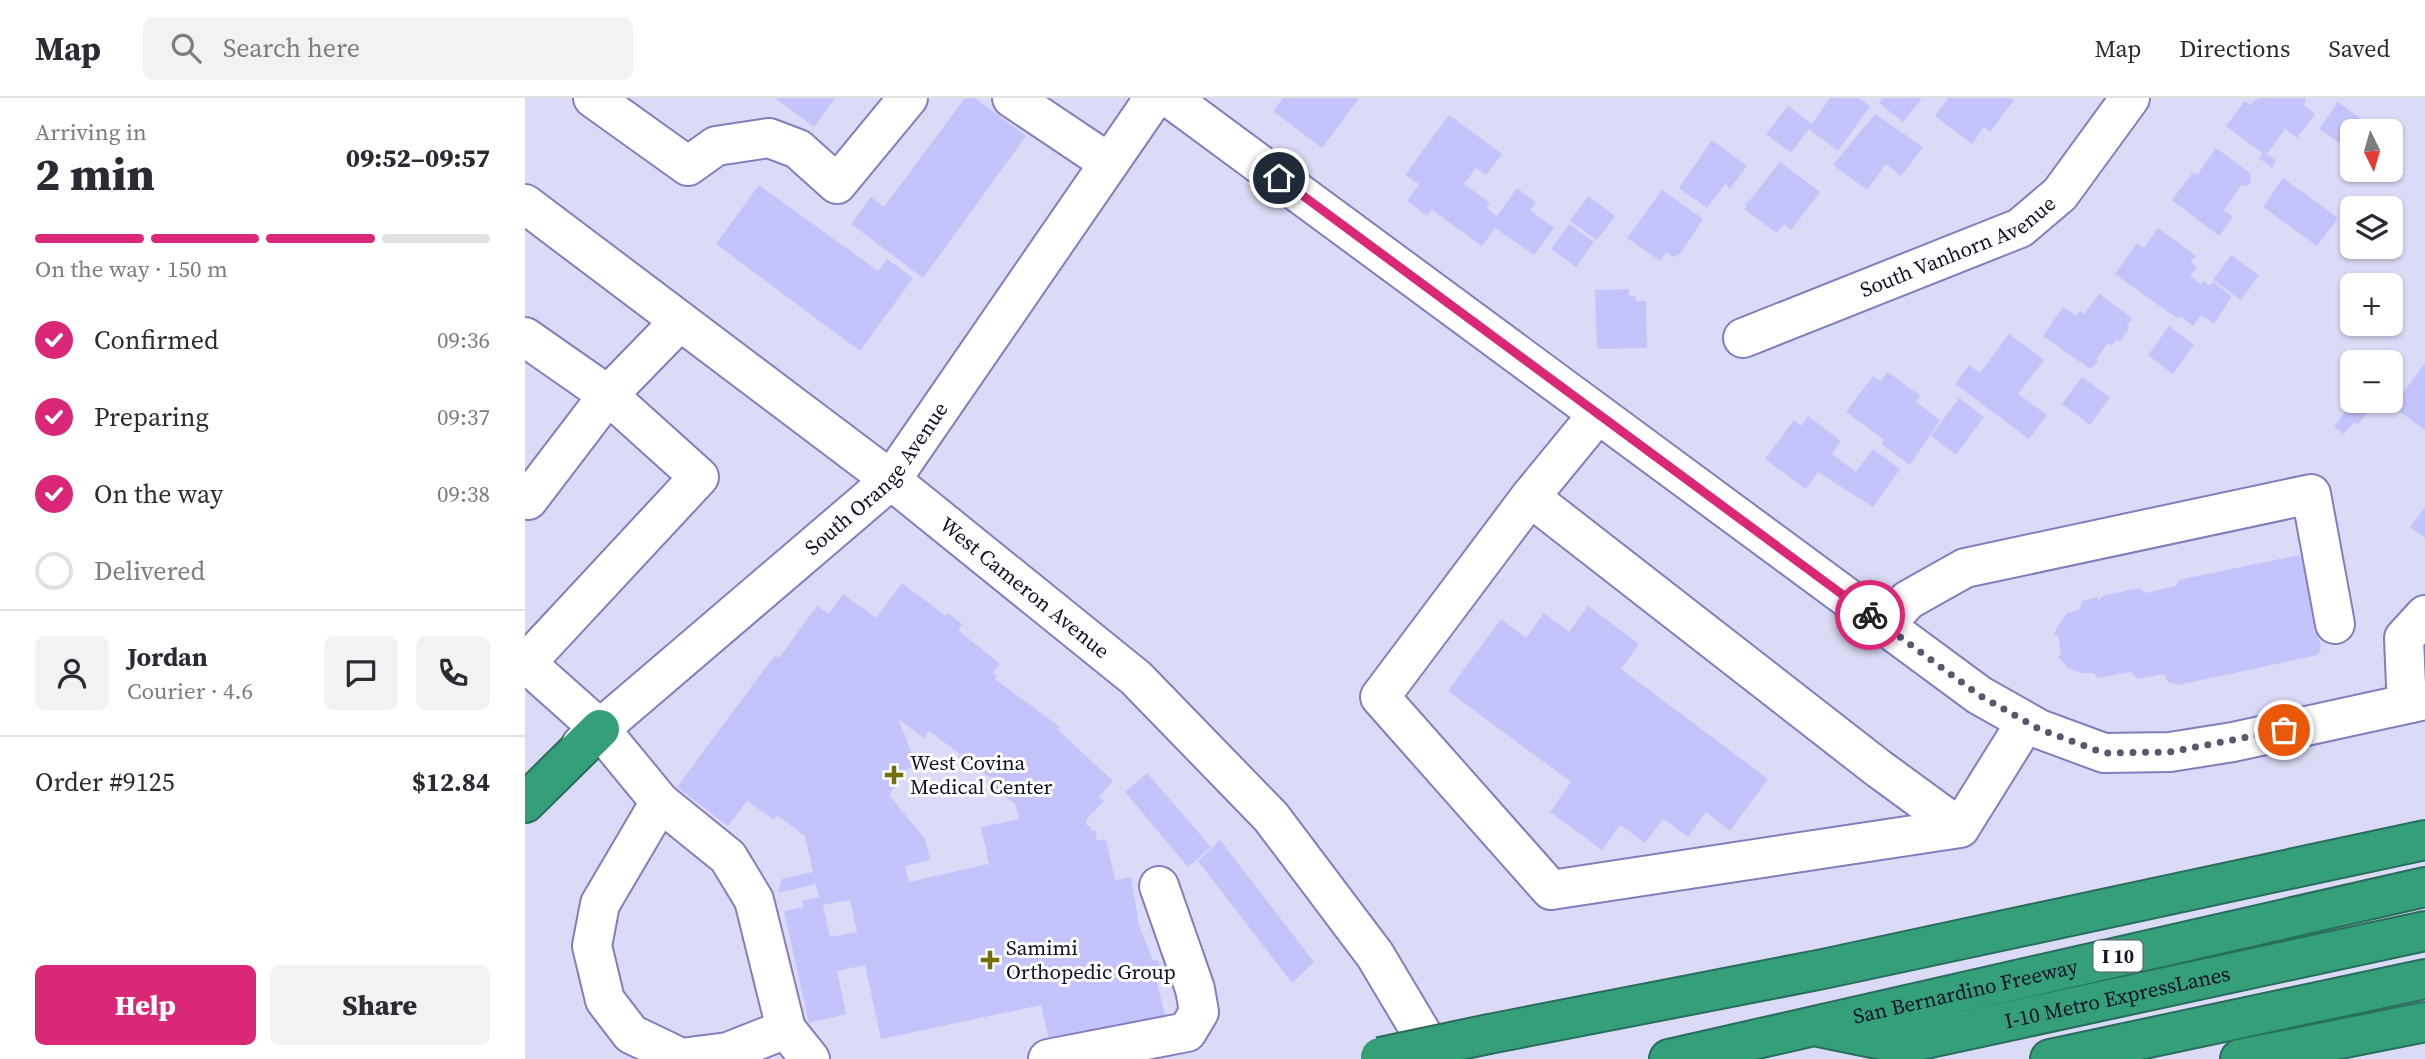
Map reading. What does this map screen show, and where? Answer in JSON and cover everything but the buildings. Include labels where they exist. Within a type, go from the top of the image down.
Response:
[{"type":"highway","points":[[525,803],[600,729]]},
{"type":"highway","points":[[1374,1058],[1823,969],[2425,840]]},
{"type":"highway","name":"San Bernardino Freeway","points":[[1669,1059],[2425,887]]},
{"type":"highway","name":"I-10 Metro ExpressLanes","points":[[1810,1026],[1902,1044],[2425,932]]},
{"type":"highway","points":[[2050,1059],[2425,979]]},
{"type":"highway","points":[[2240,1059],[2416,1024]]},
{"type":"highway","points":[[2349,1059],[2416,1024]]},
{"type":"street","points":[[593,98],[688,166],[716,146],[769,138],[798,149],[837,184],[908,98]]},
{"type":"street","points":[[1012,98],[1109,163]]},
{"type":"street","name":"South Orange Avenue","points":[[525,790],[891,480],[1154,98]]},
{"type":"street","points":[[1170,98],[1979,695],[2026,722],[2104,753],[2170,752],[2233,742],[2418,701],[2406,686],[2404,638],[2425,615]]},
{"type":"street","name":"South Vanhorn Avenue","points":[[1743,338],[2020,228],[2060,194],[2130,98]]},
{"type":"street","name":"West Cameron Avenue","points":[[525,204],[891,480],[1136,678],[1272,817],[1375,955],[1437,1059]]},
{"type":"street","points":[[526,500],[608,395],[680,321]]},
{"type":"street","points":[[525,337],[608,395],[699,477],[525,663],[600,729],[660,802],[728,857],[754,900],[786,1029],[810,1059]]},
{"type":"street","points":[[1598,414],[1530,497],[1380,697],[1551,890],[1960,828],[2026,722]]},
{"type":"street","points":[[1885,625],[1908,600],[1965,568],[2311,494],[2335,624]]},
{"type":"street","points":[[1530,497],[1878,768],[1960,828]]},
{"type":"street","points":[[660,802],[600,904],[592,946],[605,1000],[631,1034],[681,1058],[728,1052],[786,1029]]},
{"type":"street","points":[[1048,1059],[1187,1032],[1199,1012],[1197,1000],[1159,886]]},
{"type":"way so far","points":[[1870,615],[1979,695],[2039,729],[2104,753],[2170,752],[2233,742],[2284,730]]},
{"type":"place","name":"West Covina Medical Center","points":[[894,775]]},
{"type":"place","name":"Samimi Orthopedic Group","points":[[990,960]]},
{"type":"route","points":[[1279,178],[1870,615]]}]
